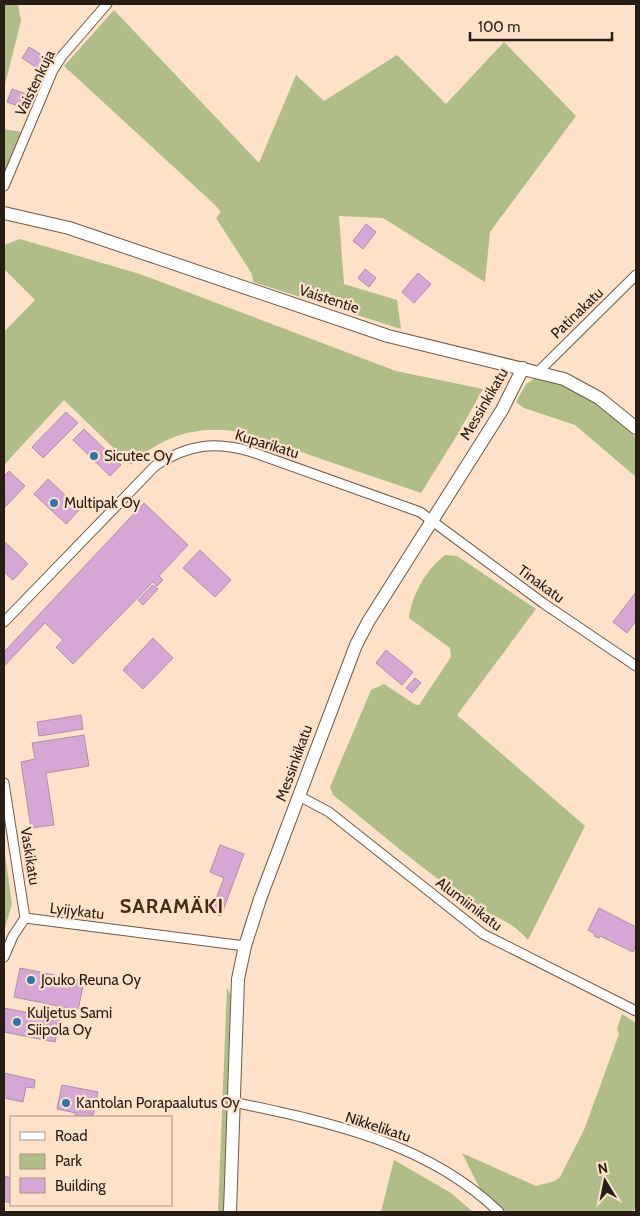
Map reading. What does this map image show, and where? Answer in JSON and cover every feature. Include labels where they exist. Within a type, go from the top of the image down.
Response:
[{"type":"street","name":"Vaistenkuja","points":[[4,186],[53,70],[62,56],[108,4]]},
{"type":"street","name":"Vaistentie","points":[[4,213],[69,228],[388,336],[523,368],[575,384],[599,398],[636,428]]},
{"type":"street","name":"Patinakatu","points":[[538,372],[636,275]]},
{"type":"street","name":"Messinkikatu","points":[[230,1212],[238,979],[244,946],[356,645],[368,622],[502,410],[523,368]]},
{"type":"street","name":"Kuparikatu","points":[[4,622],[155,466],[177,453],[194,448],[224,445],[245,450],[420,512],[432,520]]},
{"type":"street","name":"Tinakatu","points":[[432,520],[543,603],[636,666]]},
{"type":"street","name":"Vaskikatu","points":[[4,784],[25,918]]},
{"type":"street","name":"Alumiinikatu","points":[[299,796],[329,812],[483,934],[636,1011]]},
{"type":"street","name":"Lyijykatu","points":[[25,918],[244,946]]},
{"type":"street","points":[[4,957],[13,936],[25,918]]},
{"type":"street","name":"Nikkelikatu","points":[[233,1102],[356,1132],[398,1146],[445,1169],[483,1197],[499,1212]]},
{"type":"green space","points":[[4,4],[18,4],[21,21],[4,88]]},
{"type":"green space","points":[[114,10],[259,163],[296,75],[324,101],[397,55],[446,104],[504,42],[576,116],[490,232],[485,282],[383,218],[339,216],[344,284],[397,300],[401,329],[253,282],[252,274],[216,218],[221,212],[214,204],[64,66]]},
{"type":"green space","points":[[4,129],[22,132],[4,177]]},
{"type":"green space","points":[[20,239],[140,274],[396,371],[483,389],[421,493],[235,431],[203,430],[187,433],[157,445],[131,465],[64,400],[4,465],[4,332],[35,300],[4,269],[4,245]]},
{"type":"green space","points":[[534,379],[562,384],[590,398],[636,438],[636,477],[575,425],[524,408],[516,402],[526,384]]},
{"type":"green space","points":[[445,555],[457,556],[536,609],[457,715],[585,826],[528,940],[510,924],[478,907],[422,867],[333,795],[330,787],[371,690],[384,684],[416,705],[419,705],[451,657],[450,648],[409,618],[413,600],[421,583]]},
{"type":"green space","points":[[4,848],[12,904],[4,931]]},
{"type":"green space","points":[[227,987],[231,996],[224,1212],[218,1212]]},
{"type":"green space","points":[[622,1014],[636,1023],[636,1208],[631,1212],[502,1212],[483,1195],[462,1153],[536,1186],[555,1181],[560,1177],[584,1130],[619,1034],[617,1029]]},
{"type":"green space","points":[[394,1160],[451,1193],[473,1212],[381,1212]]},
{"type":"building","points":[[29,47],[50,60],[43,72],[22,58]]},
{"type":"building","points":[[12,89],[26,94],[21,107],[7,102]]},
{"type":"building","points":[[366,224],[376,232],[363,249],[353,241]]},
{"type":"building","points":[[365,269],[376,278],[369,287],[358,278]]},
{"type":"building","points":[[418,273],[431,284],[414,303],[402,292]]},
{"type":"building","points":[[66,412],[78,423],[43,458],[32,447]]},
{"type":"building","points":[[84,429],[121,465],[110,476],[73,440]]},
{"type":"building","points":[[9,471],[25,486],[5,507],[4,476]]},
{"type":"building","points":[[48,479],[80,509],[66,524],[34,494]]},
{"type":"building","points":[[144,503],[188,545],[159,576],[163,580],[157,586],[153,582],[73,664],[56,647],[63,640],[45,623],[4,666],[4,652]]},
{"type":"building","points":[[4,541],[28,564],[13,580],[4,572]]},
{"type":"building","points":[[200,550],[231,580],[215,597],[183,568]]},
{"type":"building","points":[[153,585],[158,589],[143,605],[138,600]]},
{"type":"building","points":[[636,592],[636,621],[627,633],[613,622]]},
{"type":"building","points":[[153,638],[173,658],[143,689],[123,670]]},
{"type":"building","points":[[386,650],[413,672],[402,685],[376,663]]},
{"type":"building","points":[[415,678],[421,683],[412,693],[406,688]]},
{"type":"building","points":[[81,715],[83,729],[39,736],[37,722]]},
{"type":"building","points":[[84,735],[89,766],[46,773],[54,825],[31,828],[21,762],[35,759],[32,743]]},
{"type":"building","points":[[220,845],[244,854],[221,916],[211,912],[224,878],[210,872]]},
{"type":"building","points":[[599,908],[636,927],[636,945],[633,952],[600,936],[599,938],[594,936],[595,934],[588,930]]},
{"type":"building","points":[[20,968],[84,981],[78,1010],[14,997]]},
{"type":"building","points":[[4,1008],[60,1019],[55,1042],[4,1032]]},
{"type":"building","points":[[4,1073],[35,1080],[34,1088],[26,1087],[23,1102],[4,1098]]},
{"type":"building","points":[[62,1085],[98,1092],[93,1116],[76,1116],[76,1113],[57,1109]]},
{"type":"building","points":[[4,1176],[10,1178],[10,1203],[4,1201]]},
{"type":"place","name":"Sicutec Oy","points":[[94,456]]},
{"type":"place","name":"Multipak Oy","points":[[54,503]]},
{"type":"place","name":"Jouko Reuna Oy","points":[[31,980]]},
{"type":"place","name":"Kuljetus Sami Siipola Oy","points":[[17,1022]]},
{"type":"place","name":"Kantolan Porapaalutus Oy","points":[[66,1103]]},
{"type":"district","name":"SARAMÄKI","points":[[172,906]]}]
